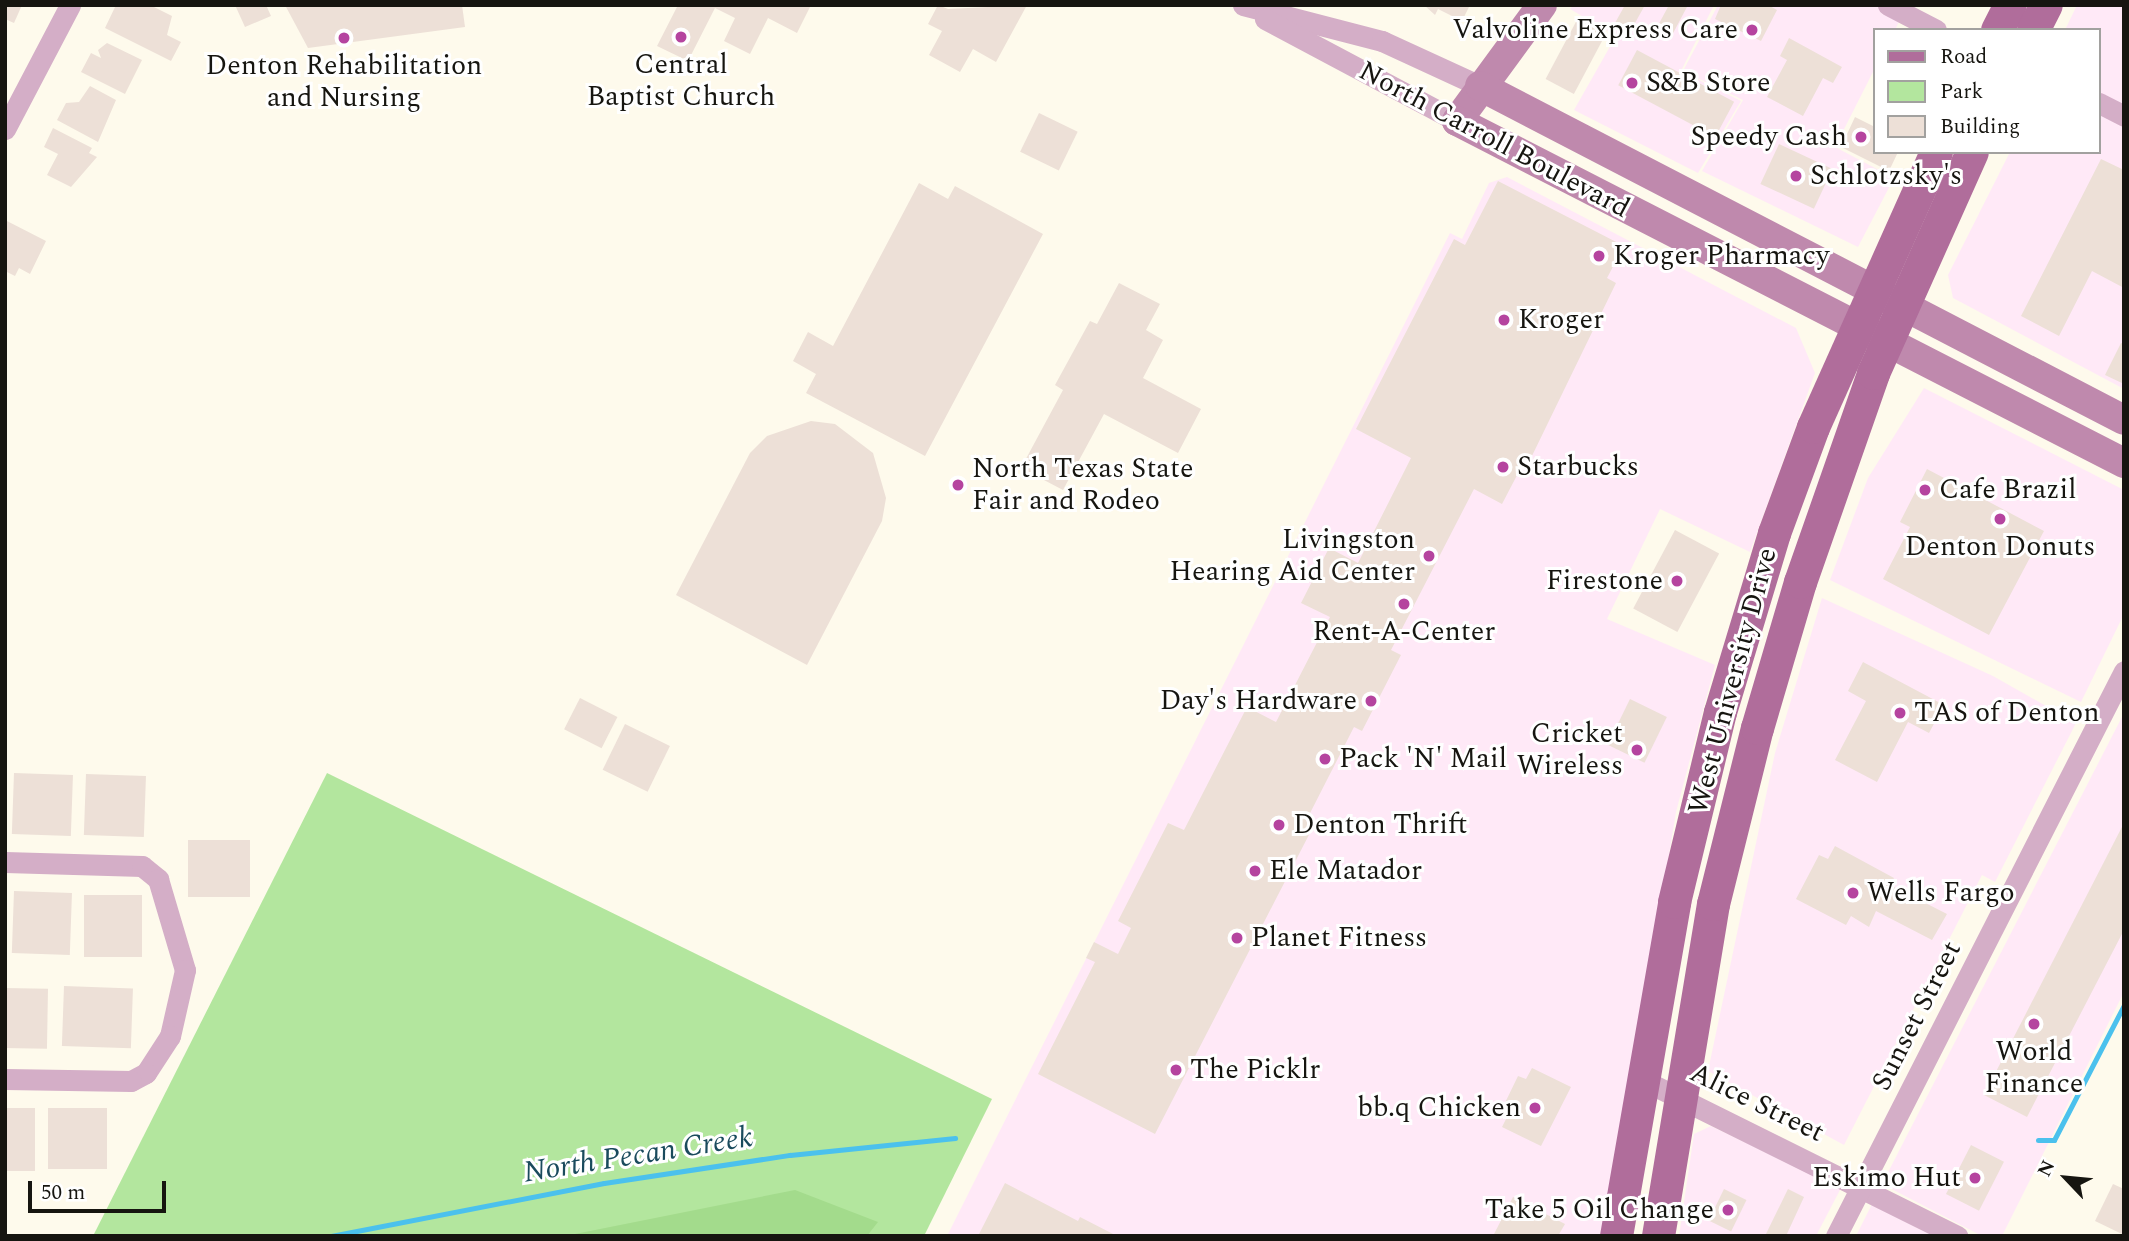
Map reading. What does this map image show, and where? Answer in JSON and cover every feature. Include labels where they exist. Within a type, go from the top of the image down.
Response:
[{"type":"main road","points":[[1998,28],[2010,5]]},
{"type":"main road","points":[[2034,28],[2046,5]]},
{"type":"main road","name":"West University Drive","points":[[1616,1236],[1674,902],[1720,712],[1774,533],[1855,324],[1936,154]]},
{"type":"main road","name":"West University Drive","points":[[1658,1236],[1679,1096],[1713,905],[1755,738],[1804,570],[1887,340],[1971,154]]},
{"type":"street","points":[[5,129],[70,5]]},
{"type":"street","name":"North Carroll Boulevard","points":[[1241,5],[1382,41],[1480,86],[2124,420]]},
{"type":"street","name":"North Carroll Boulevard","points":[[1241,5],[1662,229],[1887,340],[2124,463]]},
{"type":"street","points":[[1457,121],[1480,86],[1542,5]]},
{"type":"street","points":[[1888,5],[1932,28]]},
{"type":"street","points":[[2101,104],[2124,116]]},
{"type":"street","points":[[1662,229],[1663,181]]},
{"type":"street","name":"Sunset Street","points":[[1836,1236],[2124,671]]},
{"type":"street","points":[[5,862],[142,866],[158,879],[184,970],[170,1036],[146,1073],[131,1081],[5,1079]]},
{"type":"street","name":"Alice Street","points":[[1643,1080],[1957,1236]]},
{"type":"shaded area","points":[[1574,5],[1714,5],[1681,71],[1741,101],[1698,173],[1574,110],[1616,36],[1570,9]]},
{"type":"shaded area","points":[[1718,5],[1907,5],[1896,28],[1874,28],[1874,70],[1835,147],[1894,178],[1858,247],[1702,171],[1743,100],[1683,71]]},
{"type":"shaded area","points":[[2077,5],[2124,5],[2124,389],[1953,298],[1948,275],[2009,154],[2101,154],[2101,28],[2066,28]]},
{"type":"shaded area","points":[[1507,177],[1796,328],[1815,373],[1750,552],[1660,509],[1607,619],[1715,665],[1676,812],[1606,1236],[947,1236],[1450,233],[1462,239],[1489,183]]},
{"type":"shaded area","points":[[1924,388],[2124,490],[2124,614],[2081,702],[1830,580],[1868,478]]},
{"type":"shaded area","points":[[1822,598],[1993,676],[2076,723],[1995,882],[1982,875],[1844,1145],[1708,1071],[1775,753]]},
{"type":"shaded area","points":[[2124,713],[2124,992],[2002,1236],[1982,1236],[1882,1184]]},
{"type":"shaded area","points":[[1711,1126],[1841,1188],[1816,1236],[1679,1236],[1694,1134]]},
{"type":"shaded area","points":[[1872,1204],[1933,1236],[1856,1236]]},
{"type":"green space","points":[[327,773],[992,1099],[924,1236],[93,1236]]},
{"type":"green space","points":[[795,1190],[878,1222],[867,1236],[565,1236]]},
{"type":"building","points":[[5,5],[22,5],[14,23],[5,19]]},
{"type":"building","points":[[116,5],[150,5],[172,16],[167,35],[181,42],[171,61],[105,28]]},
{"type":"building","name":"Denton Rehabilitation and Nursing","points":[[235,5],[266,5],[271,16],[245,27]]},
{"type":"building","name":"Denton Rehabilitation and Nursing","points":[[285,5],[462,5],[465,27],[308,48]]},
{"type":"building","name":"Central Baptist Church","points":[[678,5],[811,5],[797,33],[768,18],[750,54],[724,41],[735,18],[715,8],[688,61],[657,46]]},
{"type":"building","points":[[938,5],[948,9],[1027,5],[996,62],[973,49],[960,72],[929,55],[942,31],[928,24]]},
{"type":"building","points":[[1424,5],[1470,5],[1462,21],[1438,9],[1435,15]]},
{"type":"building","points":[[1625,5],[1645,5],[1630,32],[1615,23]]},
{"type":"building","points":[[1669,5],[1688,5],[1670,39],[1655,31]]},
{"type":"building","name":"Valvoline Express Care","points":[[1721,5],[1768,5],[1777,10],[1761,41],[1715,19]]},
{"type":"building","points":[[1578,18],[1606,33],[1574,94],[1546,79]]},
{"type":"building","points":[[1789,38],[1842,67],[1833,83],[1823,78],[1803,116],[1767,97],[1787,60],[1780,56]]},
{"type":"building","points":[[107,43],[142,60],[125,94],[81,72],[91,53],[101,58],[98,50]]},
{"type":"building","points":[[1637,50],[1734,102],[1715,137],[1618,85]]},
{"type":"building","points":[[90,86],[116,100],[98,142],[57,120],[66,103],[79,102]]},
{"type":"building","points":[[1039,113],[1078,132],[1059,170],[1020,152]]},
{"type":"building","name":"Speedy Cash","points":[[1855,117],[1874,126],[1874,154],[1897,154],[1889,171],[1841,147]]},
{"type":"building","points":[[53,128],[92,148],[89,153],[97,157],[71,187],[47,175],[58,154],[44,147]]},
{"type":"building","name":"Schlotzsky's","points":[[1779,144],[1832,169],[1814,209],[1760,184]]},
{"type":"building","points":[[2101,159],[2124,170],[2124,288],[2092,271],[2059,336],[2021,316]]},
{"type":"building","points":[[1498,181],[1624,246],[1607,278],[1616,283],[1529,462],[1525,460],[1502,504],[1474,489],[1391,650],[1401,655],[1362,731],[1354,727],[1306,821],[1314,825],[1155,1134],[1038,1074],[1095,962],[1086,958],[1094,942],[1118,954],[1131,928],[1118,921],[1168,823],[1184,830],[1247,707],[1276,722],[1330,617],[1301,603],[1329,548],[1358,563],[1411,458],[1356,429],[1454,239],[1465,245]]},
{"type":"building","points":[[919,183],[948,199],[955,186],[1043,234],[925,456],[806,393],[816,374],[793,361],[808,332],[833,346]]},
{"type":"building","points":[[5,220],[46,241],[30,274],[19,268],[15,276],[5,271]]},
{"type":"building","points":[[1119,283],[1160,304],[1146,330],[1163,340],[1143,378],[1201,409],[1178,453],[1104,414],[1063,490],[1021,468],[1063,390],[1055,385],[1090,321],[1097,324]]},
{"type":"building","points":[[2121,343],[2124,344],[2124,384],[2105,375]]},
{"type":"building","points":[[811,421],[835,424],[873,453],[886,498],[882,521],[807,665],[676,595],[750,453],[767,436]]},
{"type":"building","points":[[1927,469],[2044,531],[1989,635],[1883,579],[1910,527],[1900,522]]},
{"type":"building","name":"Firestone","points":[[1675,530],[1719,553],[1677,632],[1633,609]]},
{"type":"building","name":"TAS of Denton","points":[[1863,662],[1944,705],[1929,733],[1908,722],[1877,782],[1835,760],[1866,701],[1848,691]]},
{"type":"building","points":[[580,698],[617,717],[602,748],[564,729]]},
{"type":"building","points":[[1630,699],[1667,717],[1644,763],[1608,745]]},
{"type":"building","points":[[625,724],[670,746],[648,792],[603,770]]},
{"type":"building","points":[[14,773],[73,775],[71,836],[12,834]]},
{"type":"building","points":[[86,774],[146,776],[144,837],[84,835]]},
{"type":"building","points":[[2124,823],[2124,930],[2027,1117],[1984,1095]]},
{"type":"building","points":[[188,840],[250,840],[250,897],[188,897]]},
{"type":"building","name":"Wells Fargo","points":[[1835,846],[1894,878],[1890,885],[1947,914],[1932,940],[1876,911],[1869,927],[1851,916],[1846,925],[1796,899],[1819,855],[1828,859]]},
{"type":"building","points":[[14,891],[72,893],[70,955],[12,953]]},
{"type":"building","points":[[84,895],[142,895],[142,957],[84,957]]},
{"type":"building","points":[[64,986],[133,988],[131,1048],[62,1046]]},
{"type":"building","points":[[5,988],[48,989],[47,1049],[5,1048]]},
{"type":"building","points":[[1532,1068],[1571,1087],[1541,1146],[1502,1127],[1509,1113],[1502,1109],[1518,1076],[1526,1079]]},
{"type":"building","points":[[5,1108],[35,1108],[35,1171],[5,1171]]},
{"type":"building","points":[[48,1108],[107,1108],[107,1169],[48,1169]]},
{"type":"building","name":"Eskimo Hut","points":[[1971,1145],[2004,1162],[1979,1211],[1946,1194]]},
{"type":"building","points":[[1005,1183],[1078,1221],[1080,1217],[1117,1236],[978,1236]]},
{"type":"building","points":[[2113,1184],[2124,1189],[2124,1235],[2095,1221]]},
{"type":"building","name":"Take 5 Oil Change","points":[[1724,1189],[1746,1200],[1731,1231],[1709,1220]]},
{"type":"building","points":[[1788,1189],[1804,1197],[1786,1236],[1765,1236]]},
{"type":"building","points":[[1513,1197],[1565,1224],[1558,1236],[1493,1236]]},
{"type":"waterway","name":"North Pecan Creek","points":[[2038,1140],[2054,1140],[2124,1005]]},
{"type":"waterway","name":"North Pecan Creek","points":[[331,1236],[604,1183],[790,1155],[955,1138]]},
{"type":"place","name":"Valvoline Express Care","points":[[1752,30]]},
{"type":"place","name":"Central Baptist Church","points":[[681,37]]},
{"type":"place","name":"Denton Rehabilitation and Nursing","points":[[344,38]]},
{"type":"place","name":"S&B Store","points":[[1632,83]]},
{"type":"place","name":"Speedy Cash","points":[[1861,137]]},
{"type":"place","name":"Schlotzsky's","points":[[1796,176]]},
{"type":"place","name":"Kroger Pharmacy","points":[[1599,256]]},
{"type":"place","name":"Kroger","points":[[1504,320]]},
{"type":"place","name":"Starbucks","points":[[1503,467]]},
{"type":"place","name":"North Texas State Fair and Rodeo","points":[[958,485]]},
{"type":"place","name":"Cafe Brazil","points":[[1925,490]]},
{"type":"place","name":"Denton Donuts","points":[[2000,519]]},
{"type":"place","name":"Livingston Hearing Aid Center","points":[[1429,556]]},
{"type":"place","name":"Firestone","points":[[1677,581]]},
{"type":"place","name":"Rent-A-Center","points":[[1404,604]]},
{"type":"place","name":"Day's Hardware","points":[[1371,701]]},
{"type":"place","name":"TAS of Denton","points":[[1900,713]]},
{"type":"place","name":"Cricket Wireless","points":[[1637,750]]},
{"type":"place","name":"Pack 'N' Mail","points":[[1325,759]]},
{"type":"place","name":"Denton Thrift","points":[[1279,825]]},
{"type":"place","name":"Ele Matador","points":[[1255,871]]},
{"type":"place","name":"Wells Fargo","points":[[1853,893]]},
{"type":"place","name":"Planet Fitness","points":[[1237,938]]},
{"type":"place","name":"World Finance","points":[[2034,1024]]},
{"type":"place","name":"The Picklr","points":[[1176,1070]]},
{"type":"place","name":"bb.q Chicken","points":[[1535,1108]]},
{"type":"place","name":"Eskimo Hut","points":[[1975,1178]]},
{"type":"place","name":"Take 5 Oil Change","points":[[1728,1210]]}]
